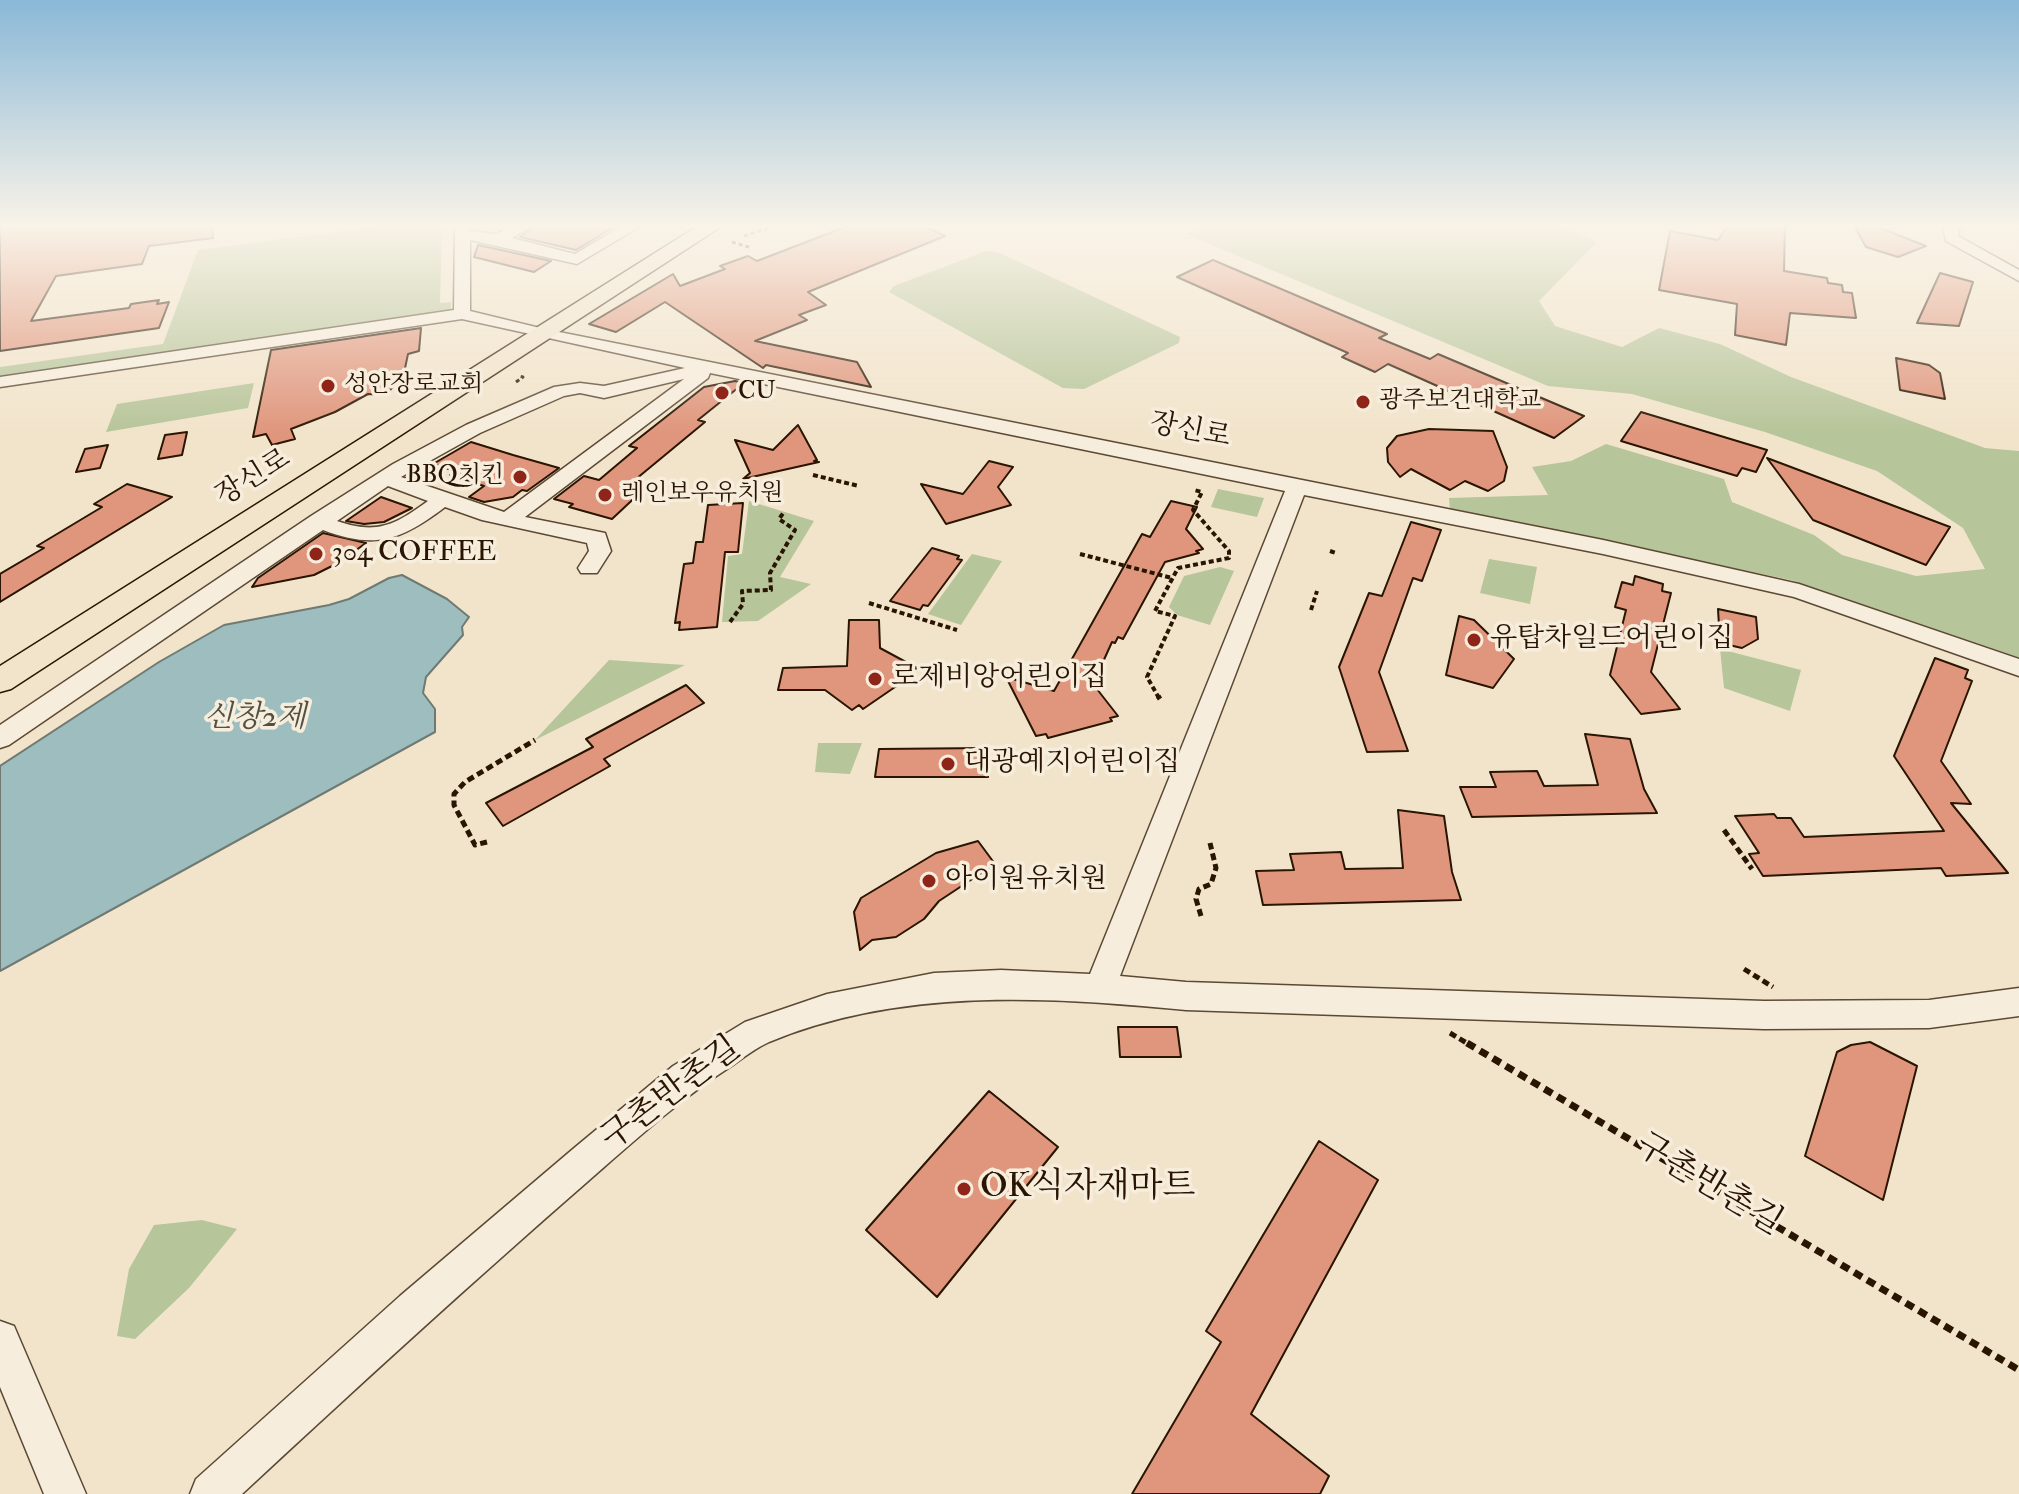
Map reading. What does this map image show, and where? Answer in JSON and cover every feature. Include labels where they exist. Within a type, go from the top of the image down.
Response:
[{"type":"main road","name":"장신로","points":[[0,681],[544,334],[616,294]]},
{"type":"street","points":[[462,294],[462,314]]},
{"type":"street","points":[[0,382],[462,314],[544,334]]},
{"type":"street","name":"장신로","points":[[544,334],[1603,547],[1799,591],[2019,668]]},
{"type":"street","points":[[0,738],[318,521],[433,449],[560,391],[580,388],[604,392],[712,368]]},
{"type":"street","points":[[510,518],[712,368]]},
{"type":"street","points":[[386,478],[482,514],[597,538],[600,551],[589,568]]},
{"type":"street","points":[[1100,988],[1297,487]]},
{"type":"street","points":[[318,521],[351,534],[380,535],[403,530],[442,500]]},
{"type":"street","name":"구촌반촌길","points":[[211,1494],[413,1309],[685,1077],[756,1032],[827,1008],[934,987],[1001,984],[1100,988],[1186,996],[1764,1015],[1929,1014],[2019,1002]]},
{"type":"street","points":[[0,1340],[65,1494]]},
{"type":"path","points":[[516,382],[523,377],[519,376]]},
{"type":"path","points":[[813,475],[859,486]]},
{"type":"path","points":[[1160,699],[1147,677],[1175,616],[1155,611],[1178,568],[1229,558],[1229,551],[1193,510],[1202,492],[1194,490]]},
{"type":"path","points":[[730,622],[743,604],[742,591],[771,590],[770,573],[795,530],[779,519],[784,512]]},
{"type":"path","points":[[1080,554],[1172,578]]},
{"type":"path","points":[[1311,610],[1317,591]]},
{"type":"path","points":[[869,603],[957,630]]},
{"type":"path","points":[[487,842],[475,845],[454,805],[454,794],[465,782],[535,740]]},
{"type":"path","points":[[1724,830],[1752,869]]},
{"type":"path","points":[[1201,916],[1196,899],[1199,889],[1211,884],[1216,875],[1216,861],[1210,843]]},
{"type":"path","points":[[1744,969],[1773,987]]},
{"type":"path","name":"구촌반촌길","points":[[1398,1002],[2019,1370]]},
{"type":"green space","points":[[182,294],[440,294],[440,303],[451,302],[451,311],[0,377],[0,367],[163,344]]},
{"type":"green space","points":[[892,294],[1087,294],[1180,337],[1179,343],[1084,389],[1063,388]]},
{"type":"green space","points":[[1328,294],[1546,294],[1539,301],[1555,326],[1622,347],[1659,328],[1720,344],[1791,377],[1985,448],[2019,451],[2019,658],[1791,580],[1450,510],[1449,498],[1548,495],[1532,467],[1571,461],[1606,444],[1724,479],[1732,502],[1814,535],[1842,555],[1916,576],[1985,569],[1963,528],[1877,471],[1765,432],[1632,394],[1548,386]]},
{"type":"green space","points":[[254,383],[248,408],[106,432],[117,404]]},
{"type":"green space","points":[[1218,489],[1264,498],[1257,517],[1211,507]]},
{"type":"green space","points":[[749,501],[814,521],[780,577],[811,584],[758,621],[722,622],[728,556],[742,554]]},
{"type":"green space","points":[[972,554],[1002,561],[961,625],[928,614]]},
{"type":"green space","points":[[1489,559],[1537,567],[1530,604],[1480,593]]},
{"type":"green space","points":[[1220,567],[1234,571],[1210,625],[1177,615],[1169,607],[1184,576]]},
{"type":"green space","points":[[1720,649],[1801,670],[1790,711],[1724,688]]},
{"type":"green space","points":[[609,660],[685,665],[535,740]]},
{"type":"green space","points":[[818,743],[862,743],[850,774],[815,772]]},
{"type":"green space","points":[[202,1220],[237,1229],[189,1288],[135,1339],[117,1336],[129,1269],[154,1225]]},
{"type":"water","name":"신창2제","points":[[402,575],[447,599],[469,617],[462,627],[463,635],[426,677],[423,693],[435,709],[435,732],[0,971],[0,766],[159,662],[224,625],[329,605]]},
{"type":"building","points":[[0,294],[46,294],[31,321],[129,308],[131,304],[159,300],[157,304],[169,302],[159,328],[0,351]]},
{"type":"building","points":[[640,294],[810,294],[826,305],[799,315],[807,320],[755,341],[857,362],[871,387],[766,365],[763,368],[665,302],[616,332],[589,324]]},
{"type":"building","points":[[1215,294],[1292,294],[1387,334],[1379,338],[1430,359],[1438,354],[1584,416],[1554,438],[1388,364],[1375,372],[1342,357],[1348,353]]},
{"type":"building","points":[[1680,294],[1852,294],[1856,318],[1790,313],[1786,345],[1735,335],[1737,304]]},
{"type":"building","points":[[1930,294],[1969,294],[1959,326],[1917,323]]},
{"type":"building","name":"성안장로교회","points":[[421,328],[419,351],[408,354],[404,373],[386,395],[368,394],[335,412],[291,429],[295,439],[272,445],[266,434],[253,437],[271,350]]},
{"type":"building","points":[[1896,358],[1929,365],[1940,373],[1945,399],[1900,390]]},
{"type":"building","points":[[735,381],[744,383],[698,420],[705,422],[636,479],[643,481],[636,487],[644,489],[612,519],[569,507],[573,504],[554,499],[584,476],[599,480],[637,448],[629,446],[704,387]]},
{"type":"building","points":[[1641,412],[1767,450],[1756,472],[1742,468],[1737,476],[1621,441]]},
{"type":"building","points":[[798,425],[817,460],[814,461],[819,462],[743,479],[750,473],[735,440],[773,450]]},
{"type":"building","points":[[1429,429],[1493,431],[1507,467],[1504,481],[1488,491],[1465,481],[1450,490],[1411,469],[1400,477],[1388,462],[1387,448],[1397,436]]},
{"type":"building","points":[[187,432],[182,455],[158,459],[165,435]]},
{"type":"building","points":[[471,442],[559,468],[527,491],[484,502],[469,497],[484,486],[450,475],[455,471],[433,464]]},
{"type":"building","points":[[108,445],[100,468],[76,472],[85,449]]},
{"type":"building","points":[[1767,458],[1950,527],[1926,565],[1813,520]]},
{"type":"building","points":[[989,461],[1013,467],[998,487],[1011,505],[946,524],[921,484],[963,494]]},
{"type":"building","points":[[127,484],[172,497],[0,602],[0,574],[44,548],[37,546],[102,507],[94,504]]},
{"type":"building","points":[[381,497],[412,508],[384,522],[364,524],[346,521]]},
{"type":"building","points":[[1171,501],[1197,507],[1186,529],[1203,549],[1196,551],[1199,553],[1165,562],[1123,639],[1118,637],[1115,643],[1112,642],[1093,684],[1118,716],[1110,718],[1112,721],[1048,738],[1046,734],[1036,736],[1006,677],[1054,691],[1142,534],[1150,537]]},
{"type":"building","points":[[743,503],[738,552],[725,552],[717,627],[679,630],[680,622],[675,623],[684,564],[693,563],[696,542],[703,542],[708,505]]},
{"type":"building","points":[[1411,522],[1441,530],[1422,581],[1413,578],[1379,672],[1408,751],[1367,752],[1339,667],[1369,593],[1382,596]]},
{"type":"building","name":"304 COFFEE","points":[[323,533],[366,543],[314,575],[252,587],[258,578]]},
{"type":"building","points":[[932,548],[959,556],[957,559],[962,560],[928,606],[923,605],[920,610],[890,601]]},
{"type":"building","points":[[1635,576],[1663,584],[1662,591],[1671,593],[1651,672],[1680,709],[1641,714],[1610,675],[1626,610],[1615,607],[1622,582],[1633,585]]},
{"type":"building","points":[[1718,609],[1756,617],[1758,639],[1742,648],[1720,643]]},
{"type":"building","name":"유탑차일드어린이집","points":[[1459,616],[1474,620],[1514,659],[1493,688],[1446,675]]},
{"type":"building","points":[[849,620],[879,620],[880,648],[917,668],[910,672],[914,674],[863,709],[859,705],[852,710],[825,690],[778,690],[783,668],[847,666]]},
{"type":"building","points":[[1935,658],[1968,670],[1965,678],[1972,681],[1941,761],[1971,804],[1951,803],[2008,873],[1946,876],[1941,868],[1763,876],[1749,854],[1759,853],[1735,816],[1774,814],[1777,818],[1791,818],[1804,837],[1944,831],[1894,756]]},
{"type":"building","points":[[686,685],[704,703],[604,759],[610,766],[503,826],[486,803],[593,747],[586,739]]},
{"type":"building","points":[[1585,734],[1630,739],[1644,789],[1657,813],[1472,817],[1460,787],[1496,787],[1490,772],[1537,771],[1544,786],[1598,785]]},
{"type":"building","points":[[988,748],[988,777],[875,777],[879,749]]},
{"type":"building","points":[[1398,810],[1444,816],[1452,872],[1461,900],[1263,905],[1256,871],[1294,870],[1290,854],[1341,852],[1345,869],[1403,868]]},
{"type":"building","name":"아이원유치원","points":[[978,841],[995,864],[939,901],[924,919],[896,937],[872,940],[860,950],[854,912],[861,898],[936,853]]},
{"type":"building","points":[[1118,1027],[1177,1027],[1181,1057],[1120,1057]]},
{"type":"building","points":[[1870,1042],[1917,1066],[1883,1200],[1805,1156],[1837,1052],[1851,1045]]},
{"type":"building","name":"OK식자재마트","points":[[989,1091],[1058,1147],[937,1297],[866,1230]]},
{"type":"building","points":[[1319,1141],[1378,1180],[1251,1414],[1329,1476],[1320,1494],[1132,1494],[1221,1342],[1206,1331]]},
{"type":"place","name":"성안장로교회","points":[[328,386]]},
{"type":"place","name":"CU","points":[[722,393]]},
{"type":"place","name":"광주보건대학교","points":[[1363,402]]},
{"type":"place","name":"BBQ치킨","points":[[520,477]]},
{"type":"place","name":"레인보우유치원","points":[[605,495]]},
{"type":"place","name":"304 COFFEE","points":[[316,554]]},
{"type":"place","name":"유탑차일드어린이집","points":[[1474,640]]},
{"type":"place","name":"로제비앙어린이집","points":[[875,679]]},
{"type":"place","name":"대광예지어린이집","points":[[948,764]]},
{"type":"place","name":"아이원유치원","points":[[929,881]]},
{"type":"place","name":"OK식자재마트","points":[[964,1189]]}]
